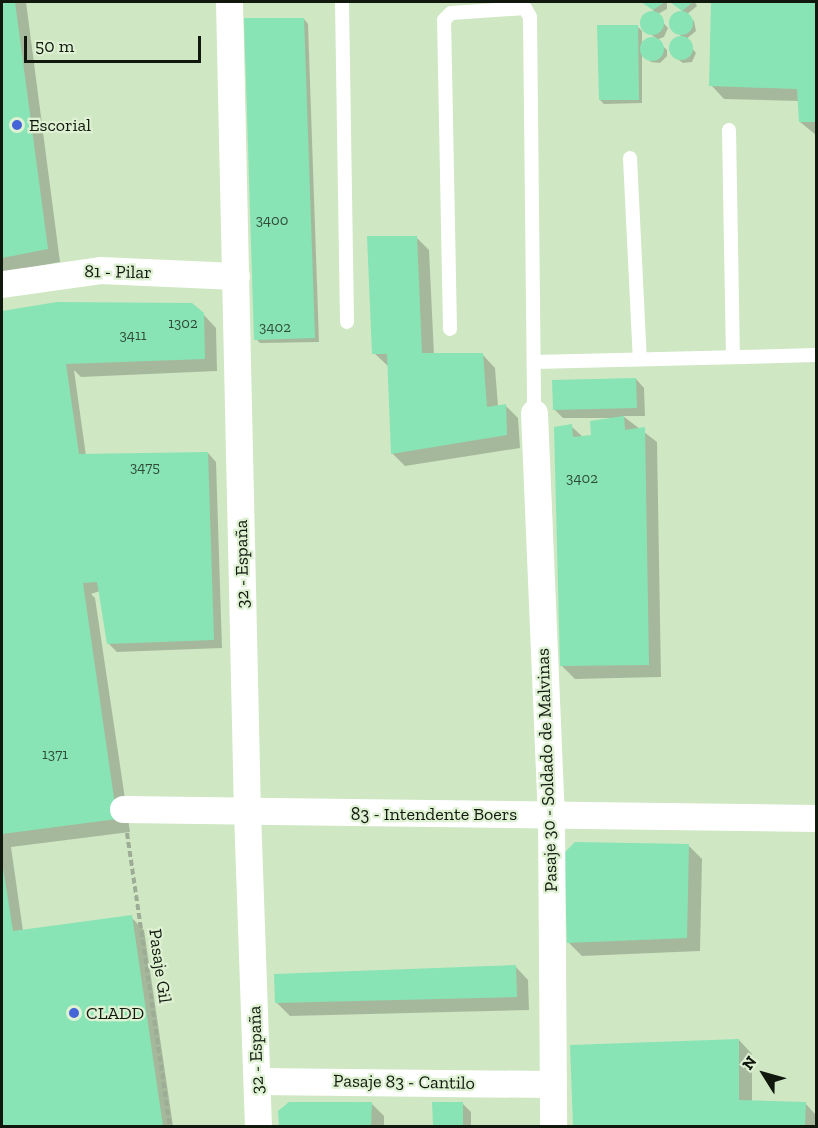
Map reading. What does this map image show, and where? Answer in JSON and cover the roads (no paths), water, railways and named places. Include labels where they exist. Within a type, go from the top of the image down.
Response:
[{"type":"street","name":"32 - España","points":[[229,2],[247,812],[258,1126]]},
{"type":"street","name":"81 - Pilar","points":[[2,284],[100,270],[236,276]]},
{"type":"street","name":"Pasaje 30 - Soldado de Malvinas","points":[[534,413],[550,814],[553,1126]]},
{"type":"street","name":"83 - Intendente Boers","points":[[123,810],[816,818]]},
{"type":"street","name":"Pasaje 83 - Cantilo","points":[[257,1081],[551,1084]]},
{"type":"lane","points":[[342,2],[347,322]]},
{"type":"lane","points":[[450,329],[444,20],[451,13],[525,8],[530,17],[534,413]]},
{"type":"lane","points":[[729,130],[733,357]]},
{"type":"lane","points":[[630,158],[640,359]]},
{"type":"lane","points":[[534,362],[816,355]]},
{"type":"place","name":"Escorial","points":[[17,125]]},
{"type":"place","name":"CLADD","points":[[74,1013]]}]
